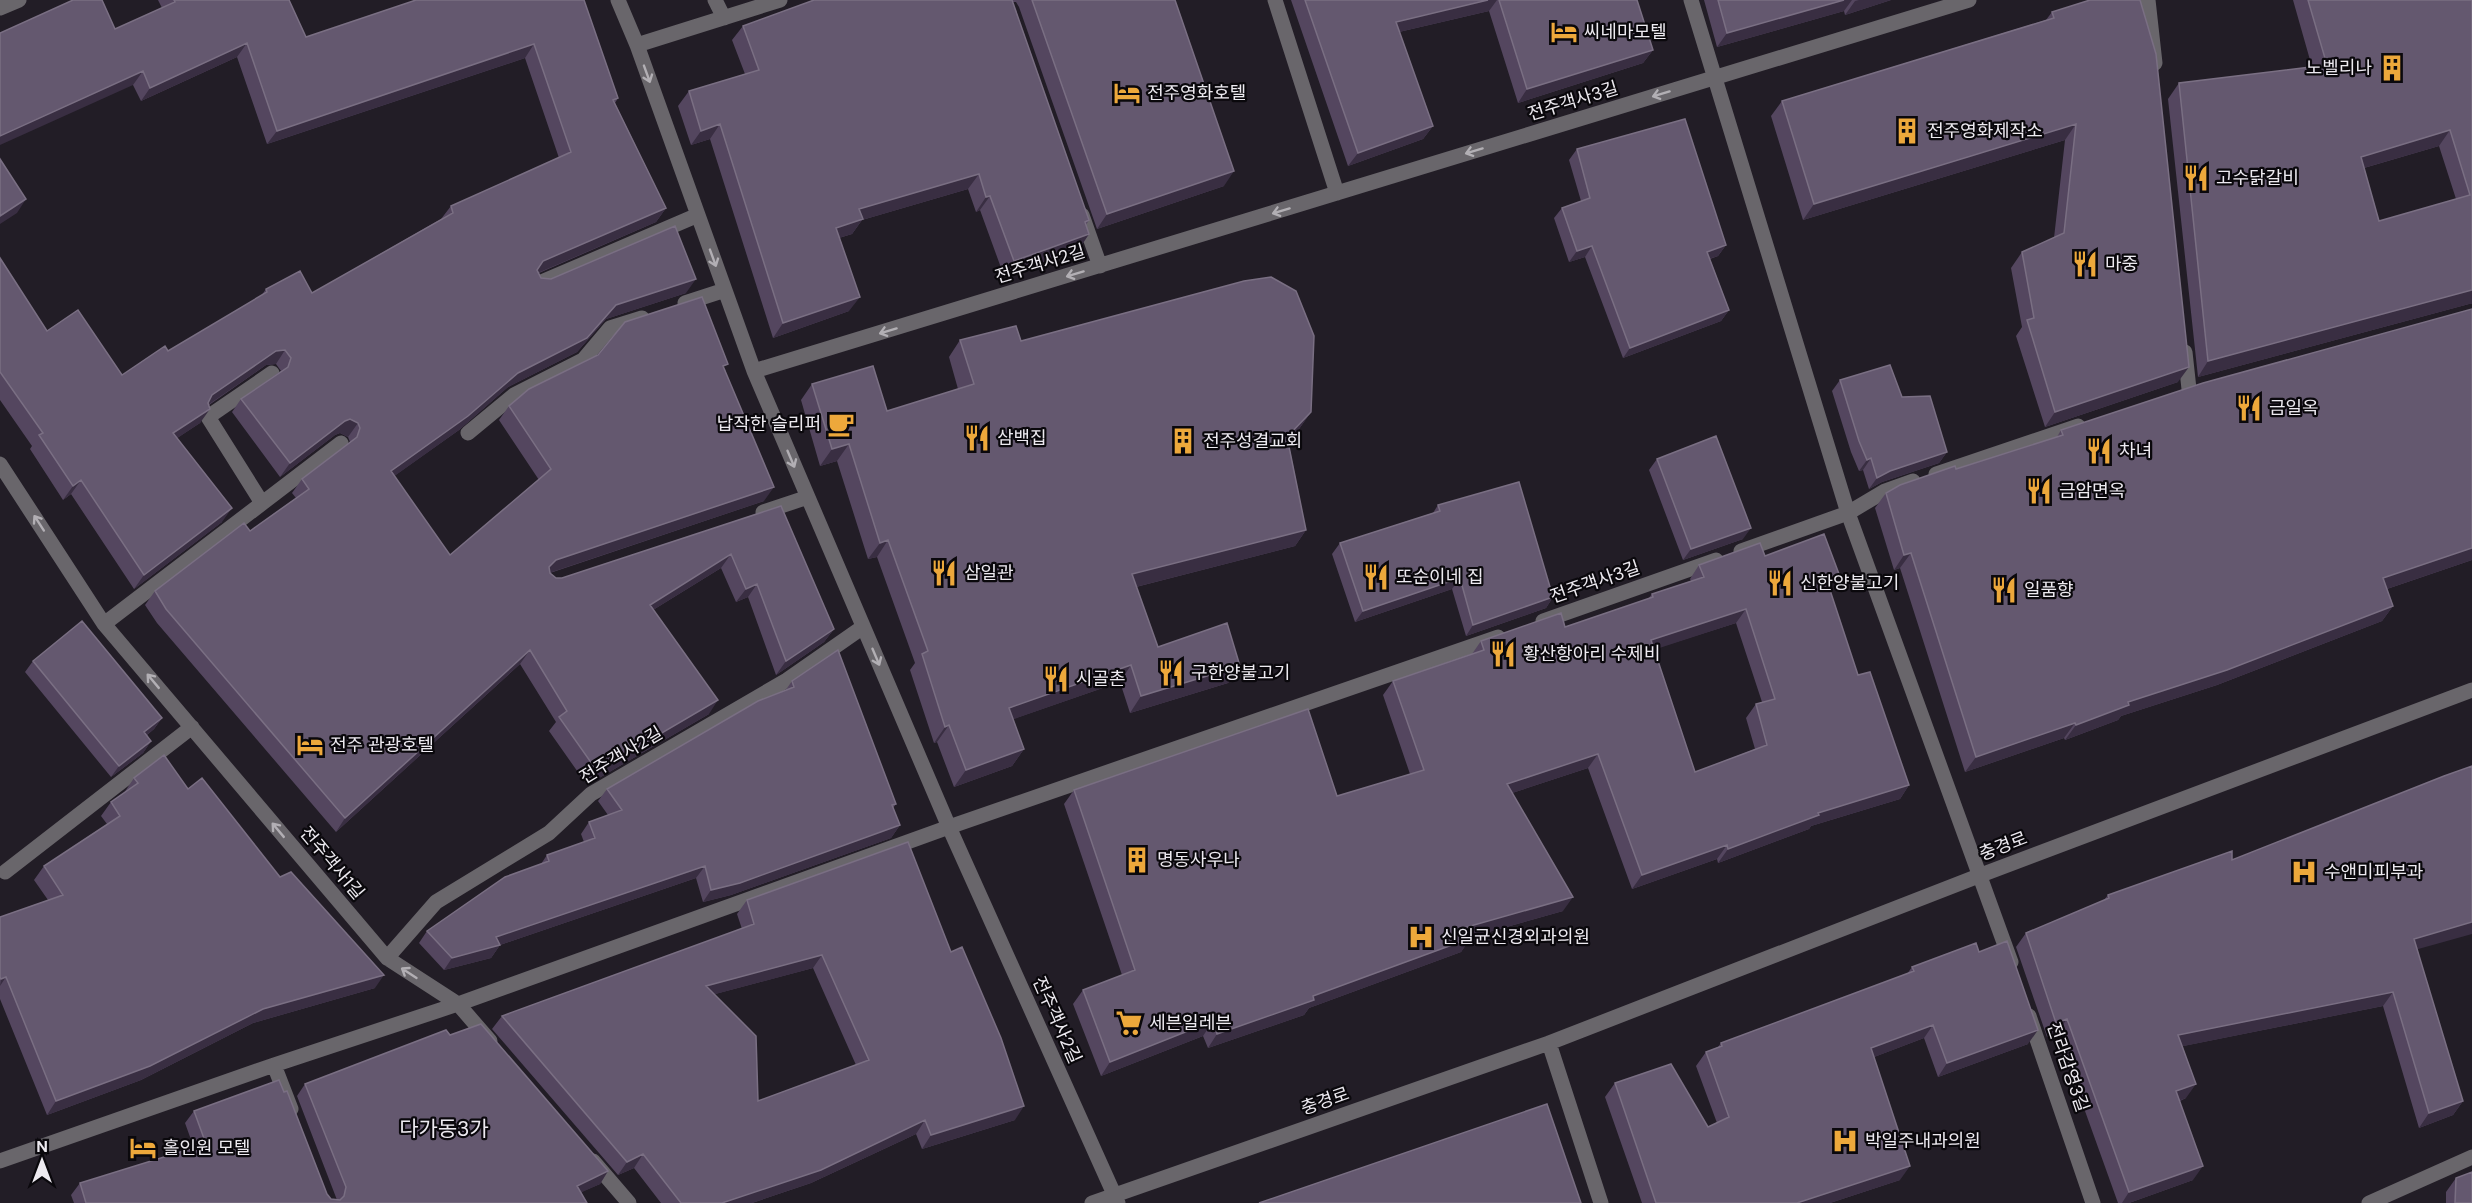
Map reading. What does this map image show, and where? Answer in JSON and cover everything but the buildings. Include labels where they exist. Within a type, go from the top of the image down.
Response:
[{"type":"street","points":[[0,8],[19,0]]},
{"type":"street","name":"전주객사2길","points":[[618,0],[637,45],[754,371],[948,827],[1116,1199]]},
{"type":"street","points":[[715,0],[724,18]]},
{"type":"street","points":[[637,45],[780,0]]},
{"type":"street","points":[[1275,0],[1337,193]]},
{"type":"street","points":[[1691,0],[1717,77],[1848,513],[1982,875],[2016,977]]},
{"type":"street","name":"전주객사3길","points":[[1337,193],[1970,0]]},
{"type":"street","points":[[2148,0],[2157,82]]},
{"type":"street","name":"전주객사2길","points":[[754,371],[1337,193]]},
{"type":"street","points":[[1076,199],[1100,266]]},
{"type":"street","points":[[537,284],[698,215]]},
{"type":"street","points":[[672,308],[725,290]]},
{"type":"street","points":[[468,433],[514,395],[583,360],[610,328],[652,314]]},
{"type":"street","points":[[2184,342],[2189,389]]},
{"type":"street","points":[[262,503],[208,417],[272,373]]},
{"type":"street","name":"전주객사3길","points":[[1533,624],[1848,513],[1885,491],[2087,423]]},
{"type":"street","points":[[104,624],[341,443]]},
{"type":"street","name":"전주객사1길","points":[[0,464],[104,624],[387,958],[458,1004],[497,1049]]},
{"type":"street","points":[[752,516],[808,497]]},
{"type":"street","name":"전주객사2길","points":[[387,958],[436,902],[549,833],[591,794],[787,681],[863,627]]},
{"type":"street","points":[[0,1161],[274,1065],[458,1004],[616,945],[948,827],[1511,632]]},
{"type":"street","name":"충경로","points":[[1092,1203],[1116,1199],[1549,1043],[1982,875],[2472,690]]},
{"type":"street","points":[[5,872],[192,727]]},
{"type":"street","name":"전라감영3길","points":[[2024,1000],[2093,1203]]},
{"type":"street","points":[[1549,1043],[1601,1203]]},
{"type":"street","points":[[274,1065],[299,1129]]},
{"type":"street","points":[[583,1149],[630,1203]]},
{"type":"street","points":[[2369,1203],[2472,1157]]},
{"type":"place","name":"씨네마모텔","points":[[1564,32]]},
{"type":"place","name":"노벨리나","points":[[2392,68]]},
{"type":"place","name":"전주영화호텔","points":[[1127,93]]},
{"type":"place","name":"전주영화제작소","points":[[1907,131]]},
{"type":"place","name":"고수닭갈비","points":[[2196,178]]},
{"type":"place","name":"마중","points":[[2085,264]]},
{"type":"place","name":"금일옥","points":[[2249,408]]},
{"type":"place","name":"납작한 슬리퍼","points":[[841,424]]},
{"type":"place","name":"삼백집","points":[[977,438]]},
{"type":"place","name":"전주성결교회","points":[[1183,441]]},
{"type":"place","name":"차녀","points":[[2099,451]]},
{"type":"place","name":"금암면옥","points":[[2039,491]]},
{"type":"place","name":"삼일관","points":[[944,573]]},
{"type":"place","name":"또순이네 집","points":[[1376,577]]},
{"type":"place","name":"신한양불고기","points":[[1780,583]]},
{"type":"place","name":"일품향","points":[[2004,590]]},
{"type":"place","name":"황산항아리 수제비","points":[[1503,654]]},
{"type":"place","name":"구한양불고기","points":[[1171,673]]},
{"type":"place","name":"시골촌","points":[[1056,679]]},
{"type":"place","name":"전주 관광호텔","points":[[310,745]]},
{"type":"place","name":"명동사우나","points":[[1137,860]]},
{"type":"place","name":"수앤미피부과","points":[[2304,872]]},
{"type":"place","name":"신일균신경외과의원","points":[[1421,937]]},
{"type":"place","name":"세븐일레븐","points":[[1129,1023]]},
{"type":"place","name":"박일주내과의원","points":[[1845,1141]]},
{"type":"place","name":"홀인원 모텔","points":[[143,1148]]},
{"type":"district","name":"다가동3가","points":[[444,1129]]}]
